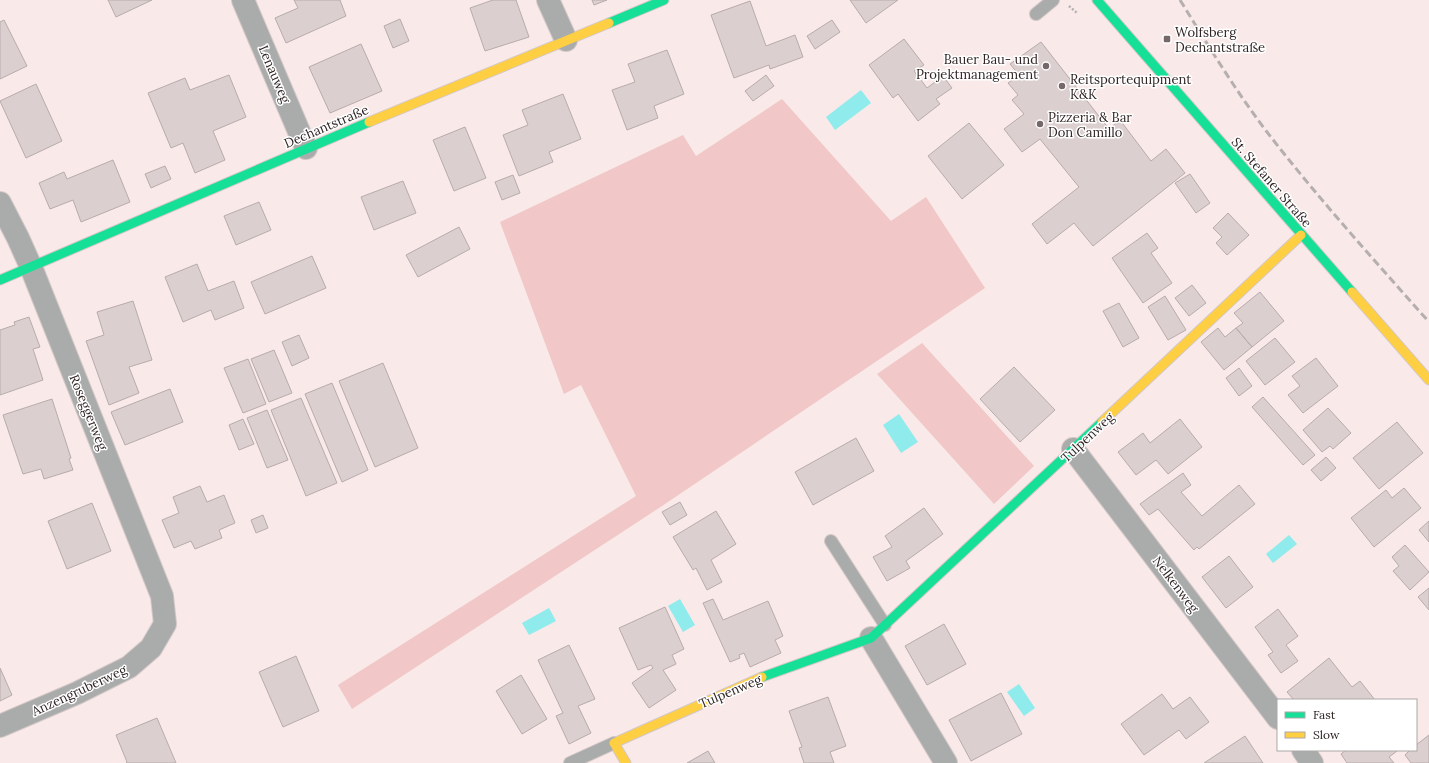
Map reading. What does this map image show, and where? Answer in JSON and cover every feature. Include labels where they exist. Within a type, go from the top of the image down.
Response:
[{"type":"street","name":"Lenauweg","points":[[243,0],[306,148]]},
{"type":"street","points":[[548,0],[566,40]]},
{"type":"street","name":"Dechantstraße","points":[[0,280],[306,148],[664,0]]},
{"type":"street","name":"St. Stefaner Straße","points":[[1097,0],[1429,380]]},
{"type":"street","name":"Roseggerweg","points":[[0,203],[31,267],[162,596],[165,624]]},
{"type":"street","name":"Tulpenweg","points":[[614,743],[754,680],[878,632],[1301,235]]},
{"type":"street","name":"Nelkenweg","points":[[1073,450],[1277,717]]},
{"type":"street","name":"Anzengruberweg","points":[[0,726],[77,693],[129,667],[151,648],[165,624]]},
{"type":"street","points":[[878,632],[946,763]]},
{"type":"street","points":[[614,743],[626,763]]},
{"type":"street","points":[[1303,751],[1312,763]]},
{"type":"lane","points":[[1036,14],[1053,0]]},
{"type":"lane","points":[[831,540],[878,632]]},
{"type":"lane","points":[[570,763],[614,743]]},
{"type":"shaded area","points":[[782,99],[891,221],[926,197],[985,288],[662,506],[352,709],[338,685],[636,496],[581,385],[564,394],[500,222],[683,135],[696,156]]},
{"type":"shaded area","points":[[922,343],[1034,466],[994,504],[877,374]]},
{"type":"water","points":[[861,90],[871,103],[835,130],[826,117]]},
{"type":"water","points":[[899,414],[918,442],[901,453],[883,425]]},
{"type":"water","points":[[1289,535],[1297,544],[1273,563],[1266,554]]},
{"type":"water","points":[[680,599],[695,625],[683,632],[668,606]]},
{"type":"water","points":[[549,608],[556,621],[529,635],[522,623]]},
{"type":"water","points":[[1019,684],[1035,708],[1024,716],[1007,692]]},
{"type":"building","points":[[108,0],[152,0],[116,17]]},
{"type":"building","points":[[294,0],[340,0],[346,16],[286,43],[275,18],[298,8]]},
{"type":"building","points":[[493,0],[516,0],[529,37],[485,51],[470,8]]},
{"type":"building","points":[[592,0],[607,0],[594,5]]},
{"type":"building","points":[[850,0],[898,0],[866,23]]},
{"type":"building","points":[[750,1],[766,46],[795,35],[803,57],[770,69],[769,65],[734,78],[711,15]]},
{"type":"building","points":[[400,19],[409,41],[393,48],[384,26]]},
{"type":"building","points":[[4,20],[27,66],[0,79],[0,22]]},
{"type":"building","points":[[832,20],[840,32],[815,49],[807,36]]},
{"type":"building","points":[[904,39],[924,65],[914,71],[927,88],[943,76],[952,88],[936,99],[940,104],[918,121],[898,94],[893,98],[869,65]]},
{"type":"building","points":[[1041,42],[1109,129],[1120,120],[1151,161],[1166,149],[1185,173],[1093,246],[1074,223],[1047,244],[1032,224],[1079,187],[1040,139],[1022,152],[1004,129],[1024,114],[1012,100],[1018,95],[1008,83],[1019,75],[1010,64]]},
{"type":"building","points":[[361,44],[382,91],[330,113],[309,67]]},
{"type":"building","points":[[667,50],[684,94],[654,106],[658,118],[627,130],[612,90],[635,82],[628,64]]},
{"type":"building","points":[[229,75],[246,117],[213,131],[225,160],[195,173],[183,143],[171,148],[148,93],[185,78],[190,90]]},
{"type":"building","points":[[766,75],[774,86],[753,101],[745,91]]},
{"type":"building","points":[[36,84],[62,141],[26,158],[0,101]]},
{"type":"building","points":[[563,94],[581,139],[549,152],[553,162],[519,176],[503,135],[528,125],[522,110]]},
{"type":"building","points":[[969,123],[1004,165],[962,199],[928,156]]},
{"type":"building","points":[[465,127],[486,178],[454,191],[433,140]]},
{"type":"building","points":[[113,160],[130,202],[81,222],[73,200],[50,209],[39,183],[64,172],[67,179]]},
{"type":"building","points":[[165,166],[171,179],[151,188],[145,174]]},
{"type":"building","points":[[1190,174],[1210,203],[1196,213],[1175,183]]},
{"type":"building","points":[[513,175],[520,193],[502,200],[495,182]]},
{"type":"building","points":[[403,181],[416,213],[374,230],[361,197]]},
{"type":"building","points":[[259,202],[271,230],[236,245],[224,216]]},
{"type":"building","points":[[1228,213],[1249,235],[1227,255],[1216,243],[1222,237],[1213,228]]},
{"type":"building","points":[[459,227],[470,249],[418,277],[406,255]]},
{"type":"building","points":[[1147,233],[1158,248],[1151,253],[1172,283],[1143,303],[1112,258]]},
{"type":"building","points":[[312,256],[326,288],[265,314],[251,282]]},
{"type":"building","points":[[197,264],[208,291],[234,281],[244,308],[215,320],[211,310],[183,322],[165,277]]},
{"type":"building","points":[[1192,285],[1206,303],[1189,316],[1175,298]]},
{"type":"building","points":[[1260,292],[1284,321],[1252,347],[1236,328],[1243,323],[1234,313]]},
{"type":"building","points":[[1165,296],[1186,330],[1168,340],[1148,307]]},
{"type":"building","points":[[133,301],[152,360],[129,367],[139,393],[109,405],[86,341],[104,335],[97,312]]},
{"type":"building","points":[[1119,303],[1139,338],[1123,347],[1103,311]]},
{"type":"building","points":[[29,317],[40,347],[33,349],[43,380],[0,395],[0,330],[15,325],[14,322]]},
{"type":"building","points":[[1218,328],[1225,337],[1236,328],[1252,347],[1224,370],[1201,342]]},
{"type":"building","points":[[299,335],[309,358],[292,366],[282,342]]},
{"type":"building","points":[[1275,338],[1295,362],[1265,385],[1246,361]]},
{"type":"building","points":[[274,350],[292,393],[269,402],[251,359]]},
{"type":"building","points":[[1316,358],[1338,386],[1303,413],[1288,395],[1300,386],[1292,376]]},
{"type":"building","points":[[248,359],[266,404],[243,413],[224,368]]},
{"type":"building","points":[[383,363],[418,448],[375,467],[339,381]]},
{"type":"building","points":[[1014,367],[1055,410],[1020,442],[980,399]]},
{"type":"building","points":[[1239,368],[1252,386],[1239,396],[1226,378]]},
{"type":"building","points":[[332,383],[368,470],[342,482],[305,394]]},
{"type":"building","points":[[170,389],[183,422],[125,445],[111,412]]},
{"type":"building","points":[[1263,397],[1315,455],[1303,465],[1252,407]]},
{"type":"building","points":[[301,398],[337,483],[306,496],[271,410]]},
{"type":"building","points":[[52,399],[71,458],[69,459],[73,470],[44,479],[41,469],[23,474],[3,415]]},
{"type":"building","points":[[1328,408],[1351,433],[1333,449],[1330,446],[1322,452],[1303,430]]},
{"type":"building","points":[[267,410],[288,460],[267,468],[247,418]]},
{"type":"building","points":[[243,419],[254,444],[239,450],[229,425]]},
{"type":"building","points":[[1180,419],[1202,447],[1168,474],[1156,460],[1136,475],[1118,452],[1143,433],[1150,443]]},
{"type":"building","points":[[1397,422],[1423,453],[1379,489],[1353,458]]},
{"type":"building","points":[[856,438],[874,471],[813,505],[795,472]]},
{"type":"building","points":[[1326,457],[1336,468],[1321,481],[1311,470]]},
{"type":"building","points":[[1183,473],[1191,485],[1181,492],[1202,516],[1239,485],[1255,504],[1199,549],[1197,547],[1194,550],[1158,509],[1149,515],[1140,504]]},
{"type":"building","points":[[200,486],[207,502],[224,495],[235,523],[219,530],[222,538],[195,549],[191,541],[174,548],[162,520],[179,513],[173,497]]},
{"type":"building","points":[[1404,488],[1421,508],[1374,547],[1351,518],[1386,490],[1392,498]]},
{"type":"building","points":[[680,502],[687,515],[670,525],[662,512]]},
{"type":"building","points":[[92,503],[111,551],[67,569],[48,521]]},
{"type":"building","points":[[924,508],[943,534],[906,561],[910,568],[887,581],[873,557],[892,547],[885,536]]},
{"type":"building","points":[[716,511],[736,544],[711,560],[722,582],[707,590],[696,568],[693,570],[673,537]]},
{"type":"building","points":[[263,515],[268,528],[256,533],[251,520]]},
{"type":"building","points":[[1429,521],[1429,542],[1419,530]]},
{"type":"building","points":[[1405,545],[1429,572],[1410,590],[1393,571],[1399,566],[1392,557]]},
{"type":"building","points":[[1229,556],[1253,587],[1226,608],[1202,577]]},
{"type":"building","points":[[1429,588],[1429,610],[1418,597]]},
{"type":"building","points":[[713,599],[723,620],[768,601],[783,636],[775,640],[781,653],[750,667],[744,653],[739,655],[740,658],[730,662],[703,603]]},
{"type":"building","points":[[665,607],[684,649],[672,655],[676,664],[663,670],[676,690],[649,708],[632,683],[653,668],[651,665],[638,670],[619,628]]},
{"type":"building","points":[[1278,609],[1298,636],[1286,645],[1298,661],[1281,673],[1268,655],[1273,652],[1255,627]]},
{"type":"building","points":[[944,624],[966,664],[927,685],[905,646]]},
{"type":"building","points":[[569,645],[595,699],[578,706],[591,733],[569,744],[556,716],[563,713],[538,660]]},
{"type":"building","points":[[296,656],[319,711],[283,727],[259,672]]},
{"type":"building","points":[[1329,658],[1352,687],[1360,681],[1374,699],[1293,699],[1287,692]]},
{"type":"building","points":[[0,668],[12,695],[0,701]]},
{"type":"building","points":[[521,675],[547,719],[522,734],[496,691]]},
{"type":"building","points":[[1001,693],[1022,734],[971,761],[949,720]]},
{"type":"building","points":[[1162,694],[1173,709],[1190,697],[1209,722],[1186,739],[1179,730],[1144,755],[1121,724]]},
{"type":"building","points":[[828,697],[846,746],[830,752],[834,763],[804,763],[799,748],[802,747],[789,711]]},
{"type":"building","points":[[157,718],[176,763],[126,763],[127,762],[116,735]]},
{"type":"building","points":[[1429,735],[1429,763],[1411,763],[1405,755],[1409,751],[1417,751],[1417,744]]},
{"type":"building","points":[[1245,736],[1263,763],[1204,763]]},
{"type":"building","points":[[708,751],[715,763],[687,763]]},
{"type":"building","points":[[1345,751],[1397,751],[1389,757],[1394,763],[1347,763],[1341,754]]},
{"type":"railway","points":[[1180,0],[1233,84],[1286,157],[1326,205],[1429,322]]},
{"type":"traffic: fast","points":[[609,23],[664,0]]},
{"type":"traffic: fast","points":[[1097,0],[1352,292]]},
{"type":"traffic: fast","points":[[0,280],[369,122]]},
{"type":"traffic: fast","points":[[762,677],[871,638],[1102,422]]},
{"type":"traffic: slow","points":[[369,122],[609,23]]},
{"type":"traffic: slow","points":[[1102,422],[1301,235]]},
{"type":"traffic: slow","points":[[1352,292],[1429,380]]},
{"type":"traffic: slow","points":[[626,763],[614,743],[762,677]]},
{"type":"place","name":"Wolfsberg Dechantstraße","points":[[1167,39]]},
{"type":"place","name":"Bauer Bau- und Projektmanagement","points":[[1046,66]]},
{"type":"place","name":"Reitsportequipment K&K","points":[[1062,86]]},
{"type":"place","name":"Pizzeria & Bar Don Camillo","points":[[1040,124]]}]
